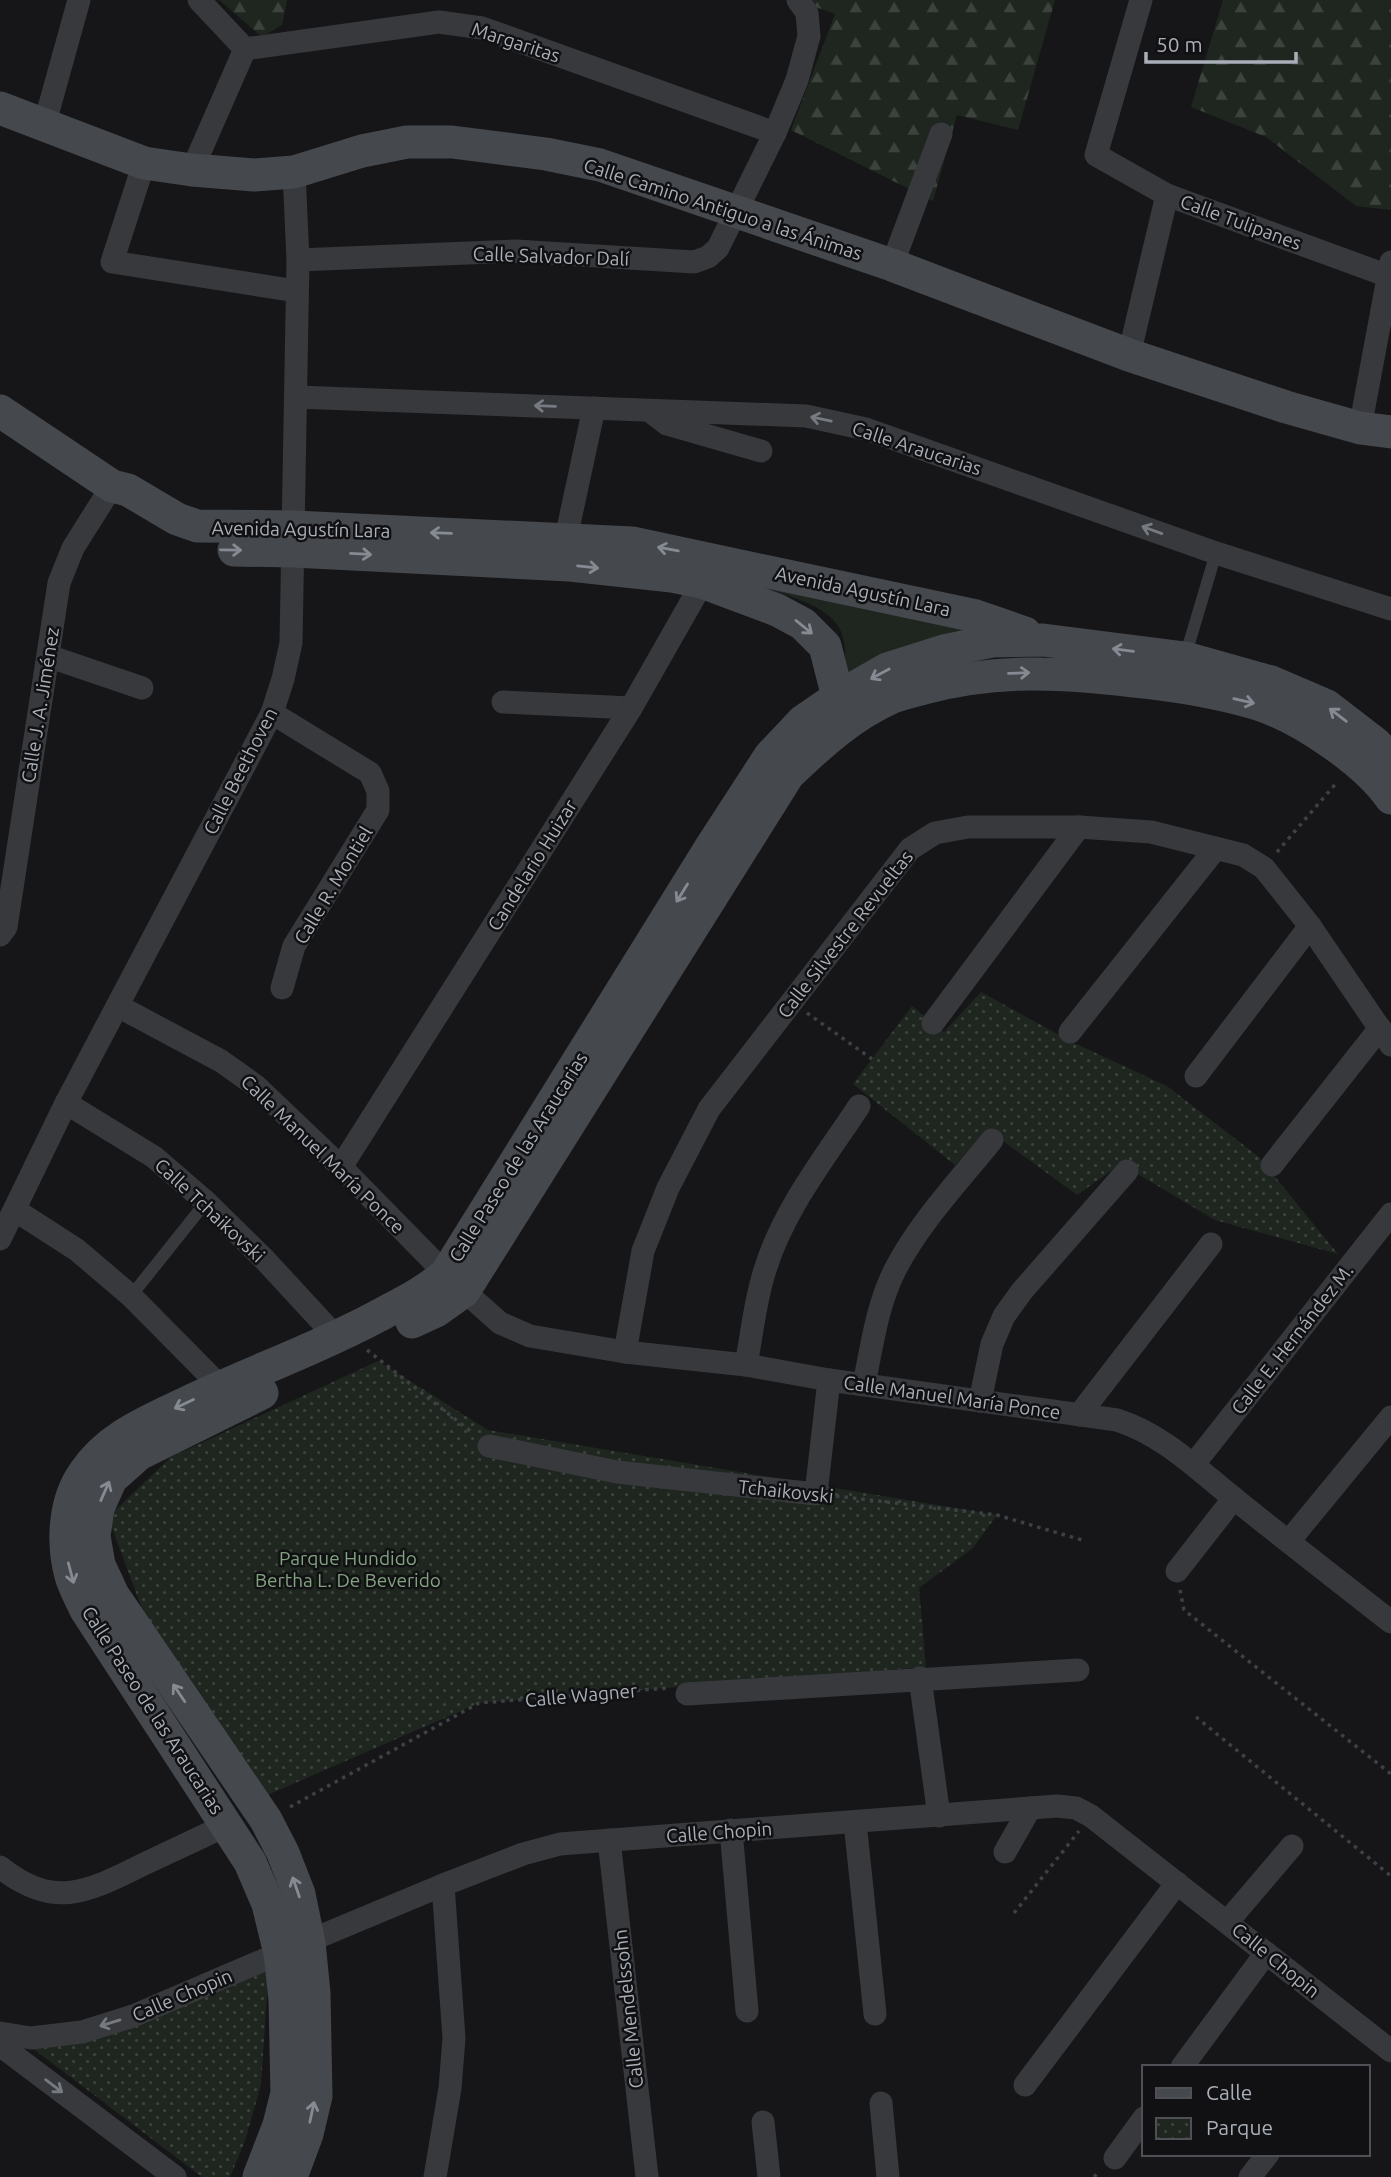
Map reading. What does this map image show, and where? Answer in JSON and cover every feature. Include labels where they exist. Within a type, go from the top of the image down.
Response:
[{"type":"main road","name":"Calle Camino Antiguo a las Ánimas","points":[[0,108],[144,163],[192,170],[254,175],[294,172],[362,151],[407,142],[452,142],[546,154],[600,165],[892,265],[1129,355],[1286,407],[1375,430]]},
{"type":"main road","name":"Avenida Agustín Lara","points":[[0,411],[112,486],[128,490],[177,519],[197,526],[293,539],[672,576],[709,571],[976,616],[1044,640]]},
{"type":"main road","name":"Avenida Agustín Lara","points":[[293,539],[566,538],[632,543],[709,571],[803,624],[825,646],[838,697]]},
{"type":"main road","name":"Calle Paseo de las Araucarias","points":[[259,2177],[279,2125],[287,2093],[285,2000],[294,1948],[299,1894],[266,1820],[113,1595],[99,1565],[94,1536],[98,1508],[111,1479],[139,1454],[350,1342],[426,1291],[455,1283],[722,855],[770,756],[803,721],[887,669],[992,641],[1044,640],[1185,658],[1271,682],[1326,706],[1375,743],[1391,759]]},
{"type":"main road","name":"Calle Paseo de las Araucarias","points":[[722,855],[788,775],[817,746],[850,721],[895,696],[952,681],[996,674],[1045,672],[1177,685],[1260,705],[1310,729],[1355,761],[1391,798]]},
{"type":"main road","name":"Calle Paseo de las Araucarias","points":[[291,2177],[307,2134],[316,2096],[314,1993],[294,1948],[268,1904],[250,1862],[86,1610],[71,1577],[65,1543],[69,1507],[82,1475],[103,1449],[131,1429],[221,1387],[350,1342]]},
{"type":"street","points":[[44,126],[79,0]]},
{"type":"street","points":[[192,170],[246,49],[199,0]]},
{"type":"street","name":"Calle Salvador Dalí","points":[[298,260],[516,251],[694,262],[708,257],[718,247],[736,212],[775,134],[797,80],[809,36],[807,13],[798,0]]},
{"type":"street","name":"Calle Tulipanes","points":[[1141,0],[1096,155],[1167,195],[1390,272]]},
{"type":"street","name":"Margaritas","points":[[246,49],[439,22],[482,28],[775,134]]},
{"type":"street","points":[[892,265],[941,134]]},
{"type":"street","points":[[144,163],[112,262],[296,292]]},
{"type":"street","name":"Calle Beethoven","points":[[0,1239],[66,1103],[272,713],[283,679],[291,643],[298,260],[294,172]]},
{"type":"street","points":[[1129,355],[1167,195]]},
{"type":"street","points":[[1375,430],[1390,272]]},
{"type":"street","name":"Calle Araucarias","points":[[296,397],[806,416],[866,429],[1216,553],[1391,609]]},
{"type":"street","points":[[566,538],[594,408]]},
{"type":"street","points":[[648,410],[667,424],[761,451]]},
{"type":"street","name":"Calle J. A. Jiménez","points":[[0,935],[6,927],[60,583],[73,548],[112,486]]},
{"type":"street","name":"Candelario Huizar","points":[[341,1167],[631,708],[709,571]]},
{"type":"street","points":[[48,656],[142,688]]},
{"type":"street","points":[[503,702],[631,708]]},
{"type":"street","name":"Calle R. Montiel","points":[[272,713],[370,773],[378,791],[378,810],[295,946],[282,988]]},
{"type":"street","name":"Calle Silvestre Revueltas","points":[[625,1352],[643,1251],[667,1188],[709,1109],[910,849],[935,833],[968,827],[1079,827],[1151,832],[1244,855],[1264,868],[1310,926],[1386,1036]]},
{"type":"street","points":[[933,1023],[1079,827]]},
{"type":"street","points":[[1070,1032],[1216,848]]},
{"type":"street","points":[[1196,1076],[1310,926]]},
{"type":"street","name":"Calle Manuel María Ponce","points":[[118,1006],[230,1067],[256,1086],[341,1167],[455,1283],[500,1323],[530,1336],[625,1352],[746,1366],[1117,1420],[1137,1426],[1194,1464],[1289,1541],[1388,1612]]},
{"type":"street","points":[[1272,1166],[1386,1036]]},
{"type":"street","name":"Calle Tchaikovski","points":[[66,1103],[154,1157],[206,1202],[350,1342]]},
{"type":"street","points":[[746,1366],[764,1271],[777,1238],[794,1204],[859,1106]]},
{"type":"street","points":[[864,1384],[880,1307],[894,1271],[912,1241],[992,1140]]},
{"type":"street","points":[[980,1401],[992,1344],[1004,1317],[1022,1291],[1127,1171]]},
{"type":"street","points":[[15,1210],[77,1250],[131,1296],[221,1387]]},
{"type":"street","name":"Calle E. Hernández M.","points":[[1194,1464],[1391,1214]]},
{"type":"street","points":[[1079,1415],[1211,1244]]},
{"type":"street","points":[[816,1494],[829,1380]]},
{"type":"street","points":[[1289,1541],[1391,1417]]},
{"type":"street","name":"Tchaikovski","points":[[489,1446],[617,1472],[816,1494]]},
{"type":"street","points":[[1177,1571],[1234,1498]]},
{"type":"street","points":[[681,1690],[1077,1670]]},
{"type":"street","points":[[920,1678],[939,1816]]},
{"type":"street","name":"Calle Chopin","points":[[0,2033],[32,2038],[82,2032],[133,2016],[443,1885],[523,1854],[560,1844],[1057,1806],[1076,1808],[1091,1816],[1391,2051]]},
{"type":"street","points":[[1005,1852],[1030,1808]]},
{"type":"street","points":[[855,1822],[875,2014]]},
{"type":"street","points":[[0,1867],[38,1889],[63,1893],[92,1889],[227,1825]]},
{"type":"street","points":[[731,1830],[747,2011]]},
{"type":"street","name":"Calle Mendelssohn","points":[[609,1840],[647,2177]]},
{"type":"street","points":[[1228,1921],[1292,1846]]},
{"type":"street","points":[[1025,2085],[1177,1883]]},
{"type":"street","points":[[435,2177],[450,2088],[454,2038],[443,1885]]},
{"type":"street","points":[[1183,2065],[1266,1953]]},
{"type":"street","points":[[0,2045],[175,2177]]},
{"type":"street","points":[[881,2103],[888,2177]]},
{"type":"street","points":[[1115,2158],[1142,2121]]},
{"type":"street","points":[[763,2122],[769,2177]]},
{"type":"street","points":[[1250,2177],[1266,2156]]},
{"type":"lane","points":[[1185,658],[1216,553]]},
{"type":"lane","points":[[131,1296],[206,1202]]},
{"type":"path","points":[[1264,868],[1355,761]]},
{"type":"path","points":[[791,1002],[873,1059]]},
{"type":"path","points":[[350,1342],[489,1446]]},
{"type":"path","name":"Tchaikovski","points":[[816,1494],[997,1515],[1082,1540]]},
{"type":"path","points":[[1177,1571],[1184,1610],[1391,1774]]},
{"type":"path","name":"Calle Wagner","points":[[266,1820],[479,1703],[681,1690]]},
{"type":"path","points":[[1196,1717],[1391,1876]]},
{"type":"path","points":[[1014,1913],[1091,1816]]},
{"type":"green space","points":[[219,0],[287,0],[282,25],[262,37]]},
{"type":"green space","points":[[796,0],[1055,0],[1018,130],[957,115],[933,201],[791,130],[835,14]]},
{"type":"green space","points":[[1223,0],[1391,0],[1391,210],[1356,206],[1266,137],[1191,107]]},
{"type":"green space","points":[[728,579],[994,631],[845,675],[843,637],[830,616],[788,595]]},
{"type":"green space","points":[[981,992],[1072,1042],[1167,1086],[1259,1157],[1338,1254],[1215,1220],[1121,1164],[1077,1195],[988,1130],[955,1165],[853,1084],[912,1006],[944,1032]]},
{"type":"green space","name":"Parque Hundido Bertha L. De Beverido","points":[[378,1361],[488,1430],[997,1515],[973,1548],[919,1588],[926,1667],[479,1703],[263,1797],[158,1652],[108,1517],[171,1457]]},
{"type":"green space","points":[[269,1966],[261,2085],[245,2141],[230,2177],[202,2177],[23,2041]]}]
